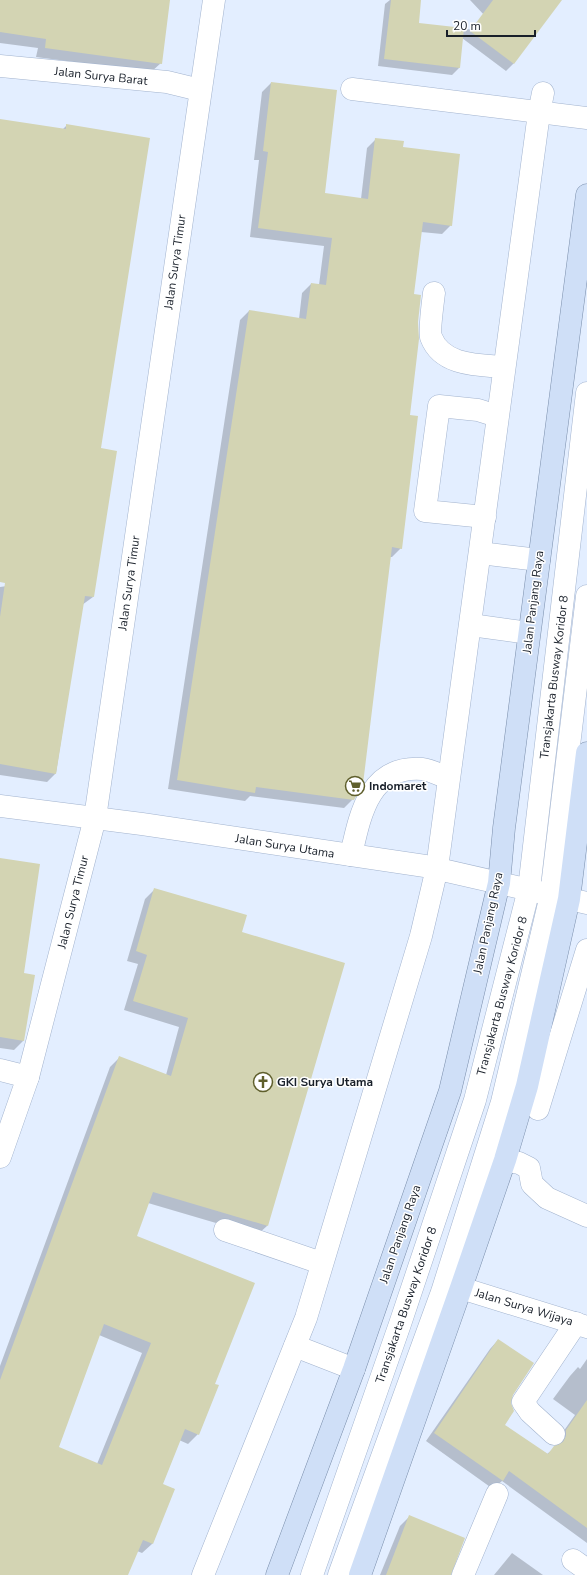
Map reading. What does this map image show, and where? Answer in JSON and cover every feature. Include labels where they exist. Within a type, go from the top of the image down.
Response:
[{"type":"main road","name":"Jalan Panjang Raya","points":[[277,1575],[354,1369],[450,1091],[499,883],[529,633],[587,195]]},
{"type":"main road","points":[[360,1575],[505,1160],[527,1086],[569,899],[587,753]]},
{"type":"street","name":"Jalan Surya Timur","points":[[0,1156],[28,1077],[95,818],[214,0]]},
{"type":"street","name":"Jalan Surya Barat","points":[[0,66],[167,82],[200,90]]},
{"type":"street","points":[[352,89],[541,103],[587,118]]},
{"type":"street","points":[[203,1575],[306,1318],[321,1263],[376,1090],[421,936],[437,868],[448,778],[471,625],[497,416],[541,103]]},
{"type":"street","points":[[434,293],[430,336],[442,353],[465,365],[504,367]]},
{"type":"street","name":"Transjakarta Busway Koridor 8","points":[[312,1575],[400,1324],[475,1100],[529,889],[587,393]]},
{"type":"street","points":[[485,517],[425,511],[439,406],[478,410],[497,416]]},
{"type":"street","points":[[480,553],[539,560]]},
{"type":"street","name":"Transjakarta Busway Koridor 8","points":[[339,1575],[442,1292],[502,1102],[569,899],[587,596]]},
{"type":"street","points":[[471,625],[529,633]]},
{"type":"street","points":[[351,855],[365,801],[383,779],[403,770],[424,769],[448,778]]},
{"type":"street","name":"Jalan Surya Utama","points":[[0,806],[95,818],[437,868],[569,899]]},
{"type":"street","points":[[538,1109],[587,950]]},
{"type":"street","points":[[0,1070],[28,1077]]},
{"type":"street","points":[[505,1160],[519,1163],[529,1168],[532,1184],[547,1198],[587,1216]]},
{"type":"street","points":[[225,1230],[321,1263]]},
{"type":"street","name":"Jalan Surya Wijaya","points":[[461,1288],[581,1325]]},
{"type":"street","points":[[554,1434],[530,1412],[523,1402],[581,1325]]},
{"type":"street","points":[[295,1346],[354,1369]]},
{"type":"street","points":[[463,1575],[497,1494]]},
{"type":"building","points":[[0,0],[170,0],[162,64],[45,48],[46,39],[0,32]]},
{"type":"building","points":[[391,0],[421,0],[419,23],[464,28],[460,68],[384,59]]},
{"type":"building","points":[[493,0],[562,0],[514,64],[470,31]]},
{"type":"building","points":[[271,82],[337,90],[325,193],[368,199],[375,138],[404,141],[403,147],[460,154],[452,226],[423,222],[414,294],[421,295],[418,322],[419,339],[410,415],[418,416],[402,549],[392,547],[363,784],[354,800],[256,787],[255,793],[177,780],[249,310],[306,319],[311,283],[326,285],[332,238],[258,228],[268,152],[263,151]]},
{"type":"building","points":[[0,119],[66,129],[66,124],[150,138],[101,448],[117,451],[94,597],[85,596],[56,774],[0,764],[0,617],[5,583],[0,582]]},
{"type":"building","points":[[0,858],[40,864],[24,973],[35,975],[24,1041],[0,1037]]},
{"type":"building","points":[[154,888],[247,915],[242,932],[345,963],[268,1226],[153,1192],[137,1236],[255,1283],[215,1384],[219,1385],[199,1435],[185,1429],[163,1484],[175,1489],[153,1544],[143,1540],[128,1575],[0,1575],[0,1380],[119,1056],[171,1076],[188,1018],[133,1001],[147,955],[136,951]],"holes":[[[104,1324],[151,1343],[102,1465],[59,1447]]]},
{"type":"building","points":[[498,1339],[534,1363],[513,1395],[511,1403],[514,1411],[505,1425],[548,1454],[554,1446],[563,1442],[566,1436],[566,1430],[587,1400],[587,1528],[509,1471],[503,1481],[434,1433]]},
{"type":"building","points":[[409,1515],[465,1538],[451,1575],[386,1575]]},
{"type":"place","name":"Indomaret","points":[[355,786]]},
{"type":"place","name":"GKI Surya Utama","points":[[263,1082]]}]
